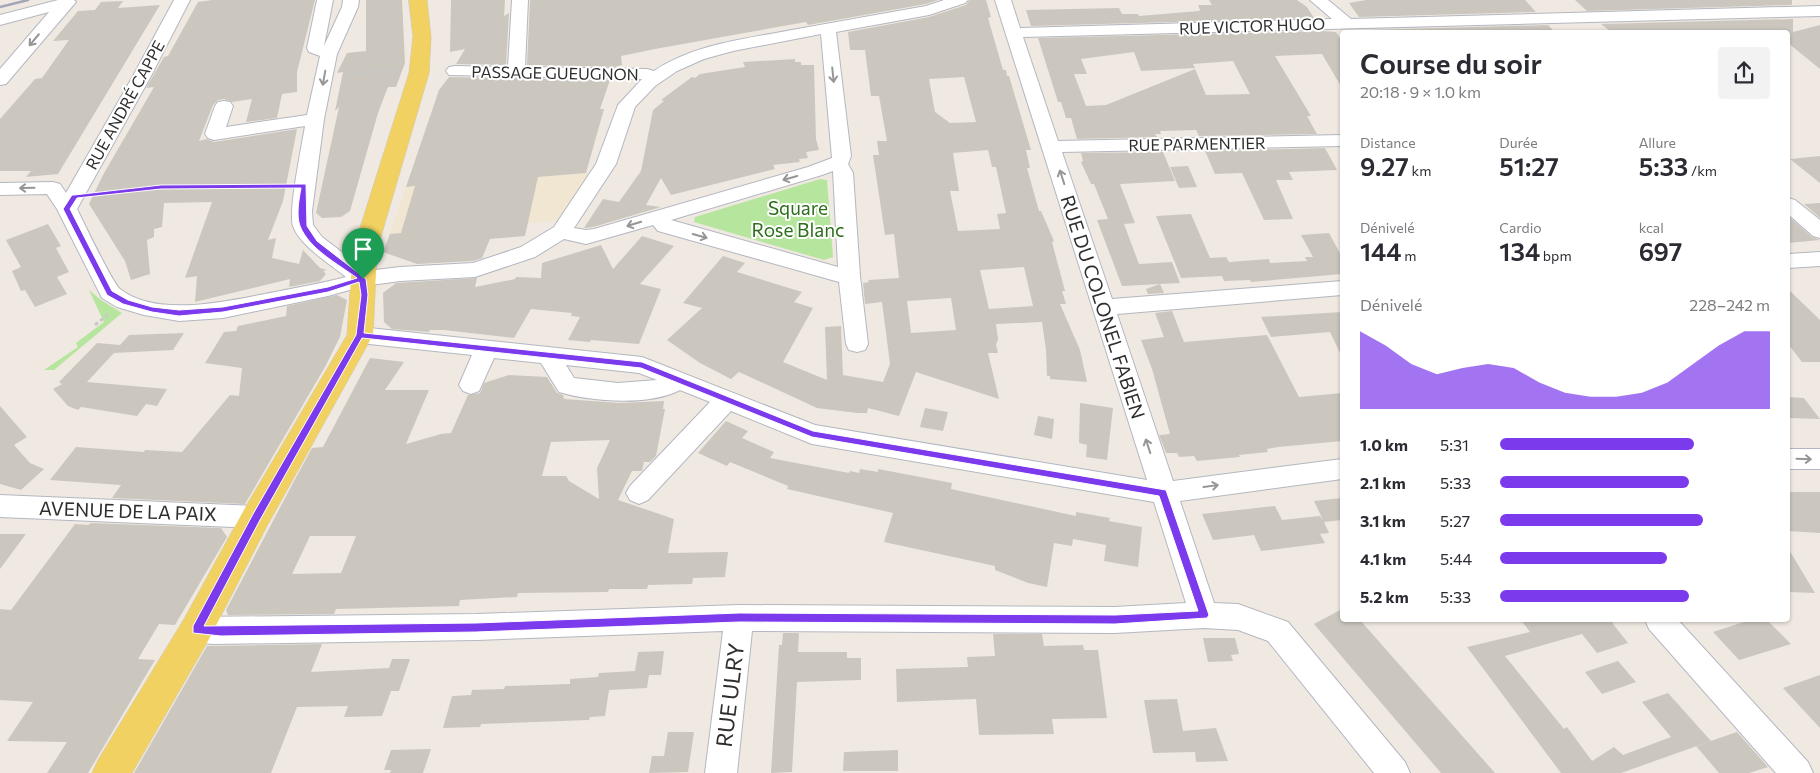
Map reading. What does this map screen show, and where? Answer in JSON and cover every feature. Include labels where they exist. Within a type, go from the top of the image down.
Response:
[{"type":"main road","points":[[111,773],[196,630],[256,517],[360,335],[364,302],[365,250],[419,73],[422,37],[418,0]]},
{"type":"street","name":"RUE ANDRÉ CAPPE","points":[[70,203],[142,76],[182,0]]},
{"type":"street","points":[[325,0],[315,48],[329,54]]},
{"type":"street","points":[[351,0],[350,7],[329,54],[323,78],[304,186],[302,211],[303,226],[315,242],[363,279]]},
{"type":"street","points":[[516,72],[520,0]]},
{"type":"street","points":[[0,188],[53,188],[70,203],[110,293],[126,302],[152,310],[179,313],[223,310],[328,289],[363,279],[400,274],[475,270],[528,252],[561,232],[606,164],[627,105],[655,77],[676,64],[713,50],[929,10],[960,0]]},
{"type":"street","name":"RUE DU COLONEL FABIEN","points":[[1004,0],[1204,615]]},
{"type":"street","points":[[1318,0],[1348,24]]},
{"type":"street","points":[[1599,0],[1617,17]]},
{"type":"street","points":[[0,20],[70,1]]},
{"type":"street","points":[[0,80],[70,1]]},
{"type":"street","name":"RUE VICTOR HUGO","points":[[1015,34],[1024,32],[1815,13]]},
{"type":"street","points":[[1573,18],[1587,30]]},
{"type":"street","points":[[561,232],[586,237],[596,235],[837,163],[842,156],[829,34],[825,28]]},
{"type":"street","name":"PASSAGE GUEUGNON","points":[[455,71],[647,74],[655,77]]},
{"type":"street","points":[[224,106],[214,134],[315,119]]},
{"type":"street","name":"RUE PARMENTIER","points":[[1052,147],[1340,140]]},
{"type":"street","points":[[837,163],[843,173],[849,276],[857,344]]},
{"type":"street","points":[[1790,206],[1820,231]]},
{"type":"street","points":[[657,217],[665,226],[835,274],[849,276]]},
{"type":"street","points":[[1790,261],[1820,259]]},
{"type":"street","points":[[1103,307],[1340,288]]},
{"type":"street","points":[[360,335],[642,365],[812,434],[1163,493],[1340,469]]},
{"type":"street","points":[[471,385],[487,348]]},
{"type":"street","points":[[639,493],[728,400]]},
{"type":"street","points":[[1790,458],[1820,460]]},
{"type":"street","name":"AVENUE DE LA PAIX","points":[[0,506],[256,517]]},
{"type":"street","points":[[196,630],[476,627],[739,618],[1115,620],[1204,615],[1238,617],[1278,631],[1394,773]]},
{"type":"street","name":"RUE ULRY","points":[[720,773],[739,618]]},
{"type":"street","points":[[1661,622],[1797,773]]},
{"type":"path","points":[[323,78],[407,68]]},
{"type":"path","points":[[70,203],[185,186],[304,186]]},
{"type":"shaded area","points":[[590,173],[557,221],[390,234],[406,187]]},
{"type":"green space","name":"Square Rose Blanc","points":[[820,179],[827,180],[833,257],[824,260],[694,222],[695,217]]},
{"type":"green space","points":[[89,290],[122,313],[54,370],[44,370],[78,347],[76,343],[104,322]]},
{"type":"building","points":[[212,0],[315,0],[297,72],[297,92],[282,94],[277,118],[246,122],[252,99],[232,102],[224,99],[218,100],[213,105],[199,141],[207,139],[214,142],[297,129],[283,201],[268,240],[276,238],[272,258],[299,264],[303,250],[320,268],[327,270],[323,271],[326,274],[320,281],[289,287],[290,279],[195,302],[197,276],[185,278],[212,202],[164,203],[162,227],[154,229],[154,237],[147,240],[150,274],[131,280],[125,261],[89,204],[103,175],[154,87],[146,88],[164,57],[168,56],[198,2]]},
{"type":"building","points":[[366,0],[402,0],[405,63],[396,87],[388,87],[378,113],[350,211],[341,217],[322,218],[316,213],[339,107],[335,111],[343,72],[337,73],[347,53],[366,51]]},
{"type":"building","points":[[451,0],[505,0],[504,16],[509,13],[506,65],[456,64],[465,49],[450,52]]},
{"type":"building","points":[[530,0],[938,0],[926,4],[808,25],[806,22],[621,56],[622,65],[615,67],[527,65]]},
{"type":"building","points":[[970,0],[986,0],[991,17],[988,18],[1003,70],[1006,70],[1007,76],[1009,76],[1031,150],[1026,150],[1030,168],[1027,168],[1039,211],[1041,211],[1054,241],[1052,242],[1065,291],[1062,291],[1066,304],[1060,304],[1080,350],[1087,382],[1050,379],[1050,376],[1047,376],[1042,322],[996,324],[998,353],[988,353],[999,399],[916,372],[899,416],[868,408],[867,413],[857,413],[817,408],[739,372],[731,379],[700,363],[667,340],[702,308],[683,303],[723,256],[745,263],[737,272],[802,292],[794,302],[813,308],[783,362],[827,380],[825,327],[841,326],[843,375],[883,382],[890,364],[882,302],[865,304],[863,283],[869,282],[868,280],[899,278],[894,234],[885,235],[873,155],[879,155],[877,141],[887,141],[879,96],[871,96],[865,50],[850,50],[848,32],[929,17],[966,5]],"holes":[[[964,77],[976,122],[950,123],[935,112],[929,79]],[[988,150],[992,167],[996,167],[1006,213],[997,214],[1000,229],[958,231],[950,191],[959,191],[953,153]],[[1024,267],[1033,306],[989,309],[980,270]],[[951,298],[956,330],[911,333],[907,301]]]},
{"type":"building","points":[[1209,0],[1297,0],[1307,7],[1314,18],[1031,26],[1026,10],[1119,8],[1122,14],[1138,14],[1139,16],[1199,11],[1198,5],[1212,5]]},
{"type":"building","points":[[1366,0],[1525,0],[1536,12],[1359,17],[1349,3]]},
{"type":"building","points":[[1575,0],[1792,0],[1792,5],[1587,11]]},
{"type":"building","points":[[123,1],[118,8],[160,5],[58,174],[26,177],[31,171],[0,171],[0,119],[35,79],[42,78],[69,40],[53,41],[78,11],[95,10],[101,2]]},
{"type":"building","points":[[1793,19],[1793,32],[1820,25],[1820,69],[1790,45],[1790,30],[1608,30],[1601,24]]},
{"type":"building","points":[[1548,25],[1553,30],[1368,30]]},
{"type":"building","points":[[1323,31],[1336,32],[1340,39],[1340,85],[1322,54],[1275,56],[1311,116],[1307,116],[1317,134],[1199,136],[1196,130],[1160,131],[1161,134],[1155,134],[1157,137],[1077,139],[1071,118],[1066,118],[1061,102],[1058,102],[1038,38]],"holes":[[[1134,52],[1141,71],[1195,68],[1193,64],[1233,61],[1250,94],[1206,95],[1195,69],[1106,105],[1086,106],[1074,74],[1087,74],[1081,59]]]},
{"type":"building","points":[[795,59],[795,62],[801,62],[801,65],[814,65],[816,139],[819,150],[806,152],[808,158],[799,159],[800,162],[773,165],[775,169],[671,195],[661,178],[646,205],[661,207],[584,228],[603,199],[619,202],[641,171],[653,110],[664,101],[661,100],[692,77],[695,78],[700,74],[745,67],[743,62]]},
{"type":"building","points":[[449,77],[610,80],[600,109],[604,109],[586,173],[538,177],[525,236],[490,239],[482,258],[473,261],[417,264],[383,252],[390,234],[401,233],[415,186],[406,187],[439,90]]},
{"type":"building","points":[[1325,148],[1337,170],[1289,172],[1293,180],[1276,180],[1293,219],[1264,220],[1242,173],[1215,174],[1205,151]]},
{"type":"building","points":[[1163,152],[1175,181],[1120,184],[1135,223],[1124,224],[1139,264],[1172,262],[1180,283],[1122,286],[1097,220],[1108,219],[1094,184],[1091,184],[1081,162],[1083,161],[1081,153]]},
{"type":"building","points":[[1820,156],[1820,183],[1790,159]]},
{"type":"building","points":[[1188,166],[1197,187],[1179,188],[1170,167]]},
{"type":"building","points":[[1820,203],[1820,218],[1804,204]]},
{"type":"building","points":[[1191,214],[1210,258],[1226,257],[1229,262],[1269,259],[1270,263],[1307,261],[1305,257],[1313,257],[1301,235],[1329,233],[1340,253],[1340,274],[1251,282],[1250,280],[1224,281],[1222,276],[1181,278],[1156,216]]},
{"type":"building","points":[[1790,218],[1812,237],[1820,240],[1790,243]]},
{"type":"building","points":[[48,224],[61,246],[56,248],[69,272],[57,277],[67,294],[35,307],[25,290],[21,291],[12,271],[21,267],[6,240]]},
{"type":"building","points":[[642,236],[674,246],[640,284],[661,289],[639,344],[568,340],[580,317],[571,316],[572,313],[531,309],[514,338],[444,330],[430,330],[429,332],[392,329],[384,322],[383,293],[396,283],[477,278],[475,287],[515,279],[516,277],[541,278],[542,263],[601,245],[613,269]]},
{"type":"building","points":[[1160,284],[1164,293],[1148,294],[1146,289]]},
{"type":"building","points":[[1790,291],[1820,320],[1820,362],[1802,362],[1790,347]]},
{"type":"building","points":[[337,295],[347,300],[340,337],[325,367],[245,504],[112,498],[121,485],[50,480],[76,447],[144,452],[145,450],[182,452],[230,395],[239,396],[242,368],[205,363],[224,332],[236,331],[238,326],[286,316],[287,306]]},
{"type":"building","points":[[1172,311],[1184,342],[1267,335],[1299,397],[1340,393],[1340,441],[1278,447],[1267,449],[1268,452],[1239,455],[1240,457],[1197,461],[1194,456],[1179,457],[1177,453],[1166,453],[1159,435],[1170,434],[1152,369],[1141,340],[1164,337],[1155,313]]},
{"type":"building","points":[[1340,312],[1340,353],[1330,332],[1271,337],[1261,317]]},
{"type":"building","points":[[184,333],[173,350],[114,353],[87,382],[167,389],[157,406],[146,404],[137,416],[81,407],[78,410],[68,406],[53,389],[62,384],[59,382],[97,343],[120,345],[129,335]]},
{"type":"building","points":[[370,358],[404,362],[385,390],[429,390],[406,444],[451,433],[468,395],[480,393],[484,383],[509,375],[547,377],[557,393],[563,395],[564,399],[620,403],[664,401],[663,409],[665,409],[656,456],[650,462],[644,462],[642,471],[632,471],[618,500],[674,519],[668,553],[728,552],[725,577],[693,578],[692,584],[648,585],[647,589],[609,589],[608,592],[518,593],[517,597],[460,600],[459,606],[336,609],[334,614],[228,615],[226,610],[312,448],[323,447]],"holes":[[[610,440],[597,468],[599,499],[569,481],[566,476],[542,476],[551,442]],[[310,536],[356,536],[341,573],[292,574]]]},
{"type":"building","points":[[1790,397],[1804,398],[1820,419],[1790,418]]},
{"type":"building","points":[[1080,403],[1113,408],[1107,460],[1086,457],[1087,445],[1079,443]]},
{"type":"building","points":[[0,406],[27,437],[14,445],[30,463],[44,469],[21,490],[0,484]]},
{"type":"building","points":[[925,408],[948,412],[943,431],[920,427]]},
{"type":"building","points":[[1038,416],[1054,419],[1052,439],[1034,435]]},
{"type":"building","points":[[726,421],[748,431],[742,438],[774,452],[770,458],[849,473],[850,471],[859,473],[860,469],[878,472],[878,469],[952,483],[951,489],[1076,516],[1076,512],[1110,518],[1109,521],[1142,527],[1138,567],[1104,561],[1106,545],[1073,539],[1072,546],[1054,543],[1047,587],[1028,583],[995,570],[995,566],[884,542],[893,513],[787,489],[788,486],[730,462],[727,466],[698,453]]},
{"type":"building","points":[[1790,492],[1820,492],[1820,533],[1790,531]]},
{"type":"building","points":[[1340,498],[1340,520],[1324,522],[1329,533],[1320,534],[1325,543],[1261,551],[1254,535],[1213,540],[1202,514],[1275,506],[1282,520],[1320,516],[1323,520],[1314,501]]},
{"type":"building","points":[[91,523],[221,528],[227,537],[175,625],[159,624],[138,659],[155,660],[88,773],[47,773],[67,742],[7,741],[33,702],[0,700],[0,609],[11,610],[75,524],[88,525]]},
{"type":"building","points":[[0,534],[26,534],[0,569]]},
{"type":"building","points":[[1790,551],[1815,593],[1790,592]]},
{"type":"building","points":[[1340,610],[1340,622],[1362,622],[1495,773],[1441,773],[1314,624]]},
{"type":"building","points":[[1522,622],[1612,622],[1628,643],[1597,653],[1582,634],[1505,656],[1564,729],[1567,727],[1592,761],[1614,747],[1623,755],[1671,737],[1642,702],[1668,693],[1711,741],[1621,773],[1561,773],[1467,647],[1530,632]]},
{"type":"building","points":[[1744,622],[1769,622],[1791,644],[1739,660],[1713,632]]},
{"type":"building","points":[[783,633],[799,633],[798,652],[847,652],[847,658],[861,658],[861,680],[797,682],[792,772],[771,773],[779,645],[782,645]]},
{"type":"building","points":[[993,634],[1042,634],[1044,646],[1083,645],[1084,650],[1098,650],[1107,718],[1052,719],[1054,734],[979,735],[976,699],[897,702],[896,669],[968,667],[967,657],[995,656]]},
{"type":"building","points":[[1203,638],[1235,638],[1239,654],[1231,655],[1233,661],[1208,662]]},
{"type":"building","points":[[322,644],[311,672],[389,668],[392,659],[410,659],[399,691],[391,691],[382,716],[344,717],[348,706],[297,707],[271,773],[134,773],[207,646]]},
{"type":"building","points":[[664,651],[661,675],[649,675],[647,688],[609,690],[605,716],[590,717],[589,720],[481,724],[480,727],[443,728],[452,696],[471,695],[472,690],[504,689],[505,686],[570,684],[570,679],[598,677],[599,673],[635,671],[638,652]]},
{"type":"building","points":[[1618,661],[1636,682],[1602,694],[1585,672]]},
{"type":"building","points":[[1820,675],[1820,728],[1783,688]]},
{"type":"building","points":[[1177,699],[1183,731],[1216,728],[1228,761],[1196,762],[1195,752],[1153,753],[1144,700]]},
{"type":"building","points":[[668,732],[694,732],[688,772],[649,773],[652,756],[664,756]]},
{"type":"building","points":[[1737,732],[1768,767],[1749,773],[1719,773],[1696,746]]},
{"type":"building","points":[[431,749],[423,773],[390,773],[391,770],[384,770],[391,750]]},
{"type":"building","points":[[898,750],[898,771],[843,771],[844,752]]},
{"type":"railway","points":[[0,7],[28,0]]},
{"type":"route","points":[[363,279],[315,242],[303,226],[304,186],[161,187],[74,197],[67,209],[110,293],[126,302],[152,310],[179,313],[223,310],[328,289],[363,279],[365,295],[360,335],[642,365],[812,434],[1163,493],[1204,615],[1115,620],[739,618],[476,627],[196,630],[256,517],[360,335],[363,316],[365,295],[363,279]]}]
